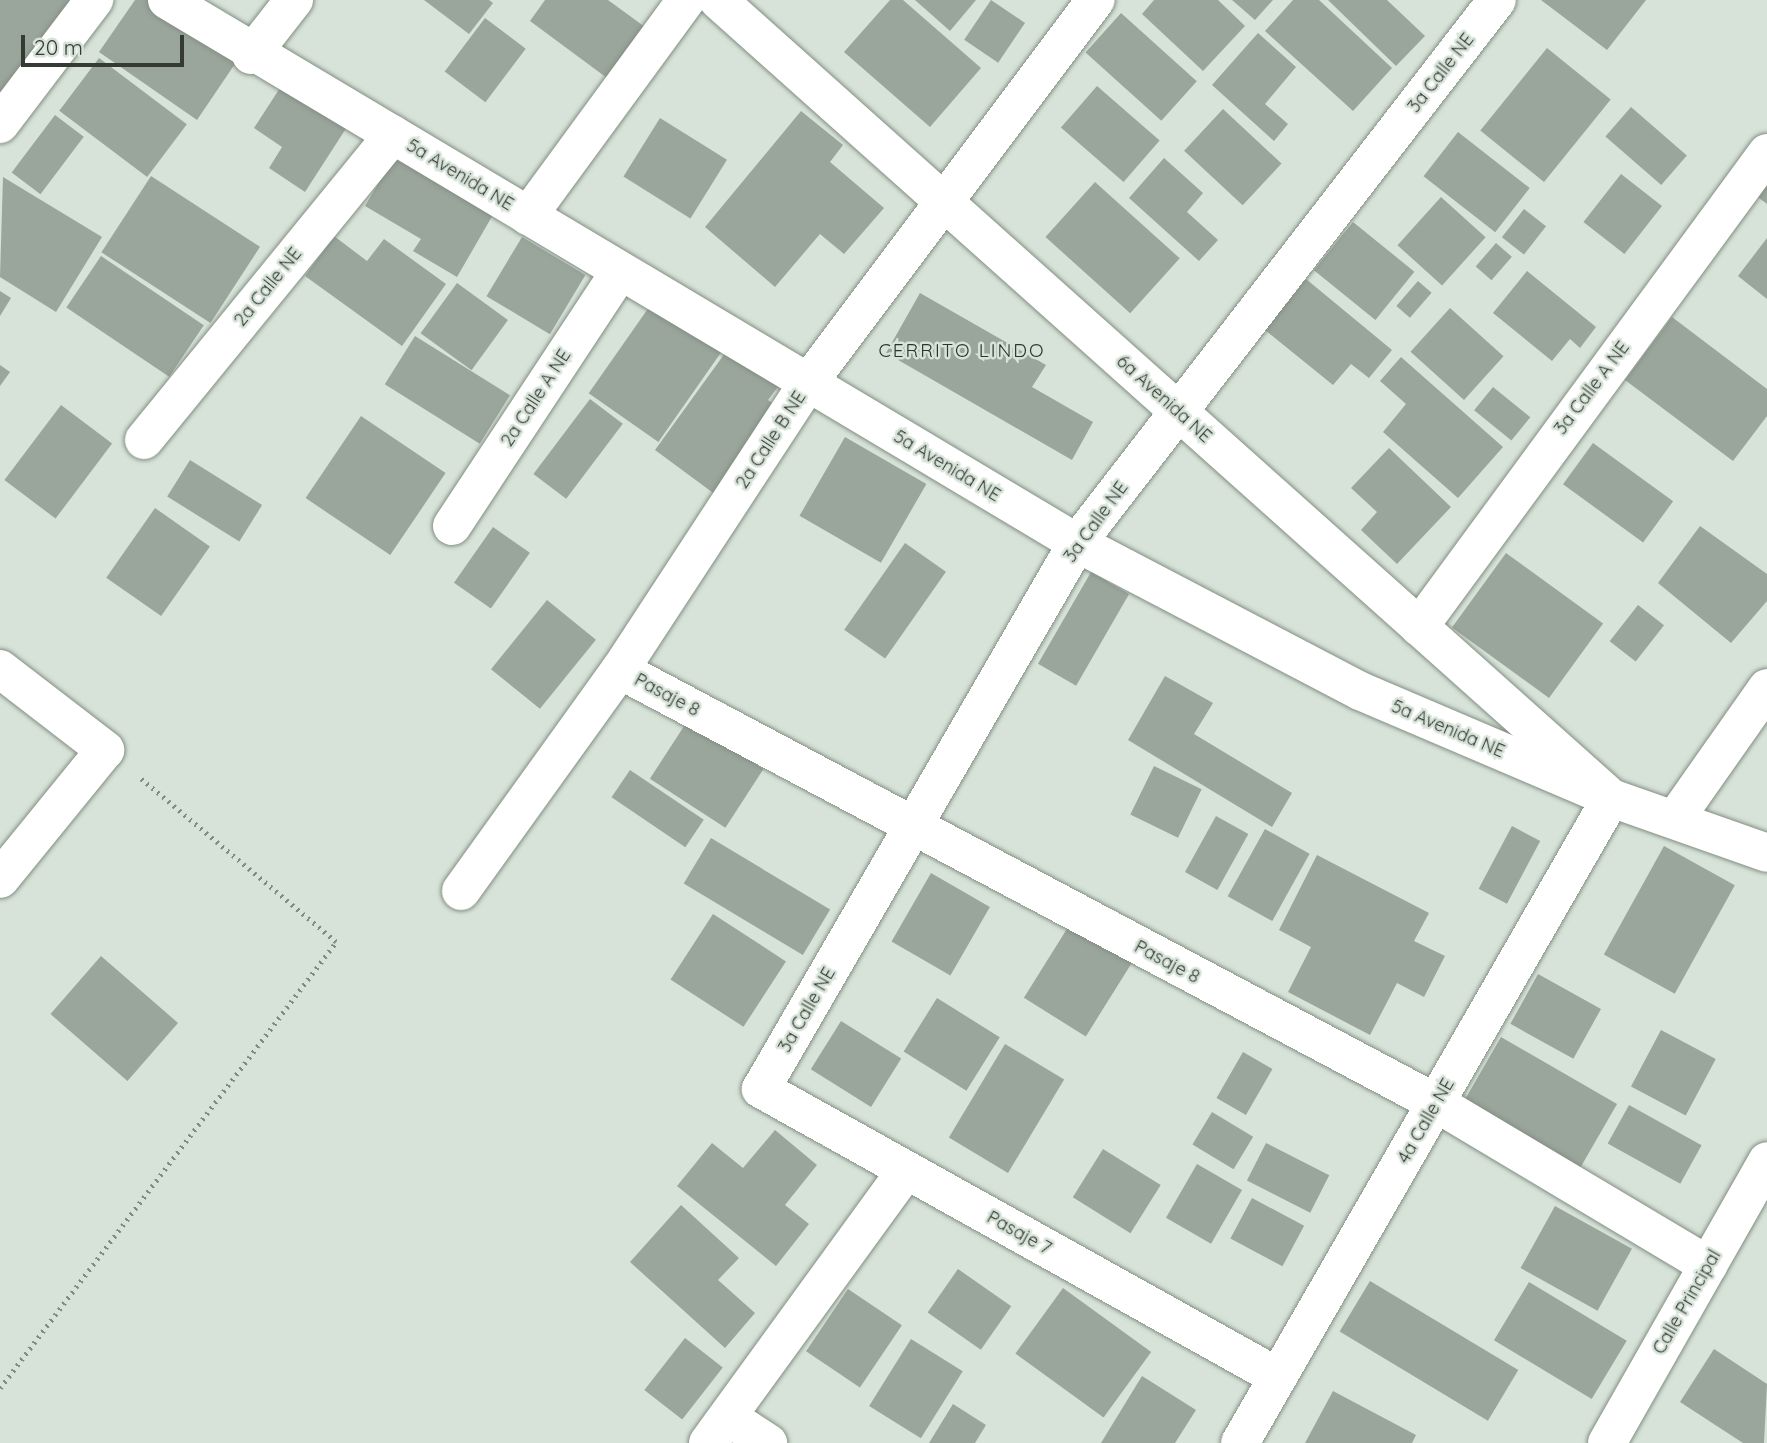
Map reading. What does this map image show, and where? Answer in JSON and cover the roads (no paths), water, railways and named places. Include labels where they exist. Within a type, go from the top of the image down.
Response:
[{"type":"street","points":[[0,124],[94,0]]},
{"type":"street","name":"5a Avenida NE","points":[[167,0],[251,55],[393,135],[1077,543],[1360,691],[1611,798],[1767,853]]},
{"type":"street","points":[[251,55],[294,0]]},
{"type":"street","points":[[528,216],[686,0]]},
{"type":"street","name":"6a Avenida NE","points":[[718,0],[1611,798]]},
{"type":"street","name":"2a Calle B NE","points":[[461,891],[620,670],[808,383],[1096,0]]},
{"type":"street","name":"3a Calle NE","points":[[761,1089],[1077,543],[1497,0]]},
{"type":"street","name":"2a Calle NE","points":[[144,440],[393,135]]},
{"type":"street","name":"3a Calle A NE","points":[[1419,627],[1767,152]]},
{"type":"street","name":"2a Calle A NE","points":[[452,526],[620,271]]},
{"type":"street","points":[[0,669],[105,750],[0,880]]},
{"type":"street","name":"Pasaje 8","points":[[620,670],[1436,1103],[1708,1265]]},
{"type":"street","points":[[1675,819],[1767,688]]},
{"type":"street","name":"4a Calle NE","points":[[1240,1443],[1611,798]]},
{"type":"street","name":"Pasaje 7","points":[[761,1089],[1278,1377]]},
{"type":"street","name":"Calle Principal","points":[[1607,1443],[1708,1265],[1753,1217],[1767,1161]]},
{"type":"street","points":[[768,1443],[718,1430],[906,1170]]},
{"type":"district","name":"CERRITO LINDO","points":[[962,351]]}]
